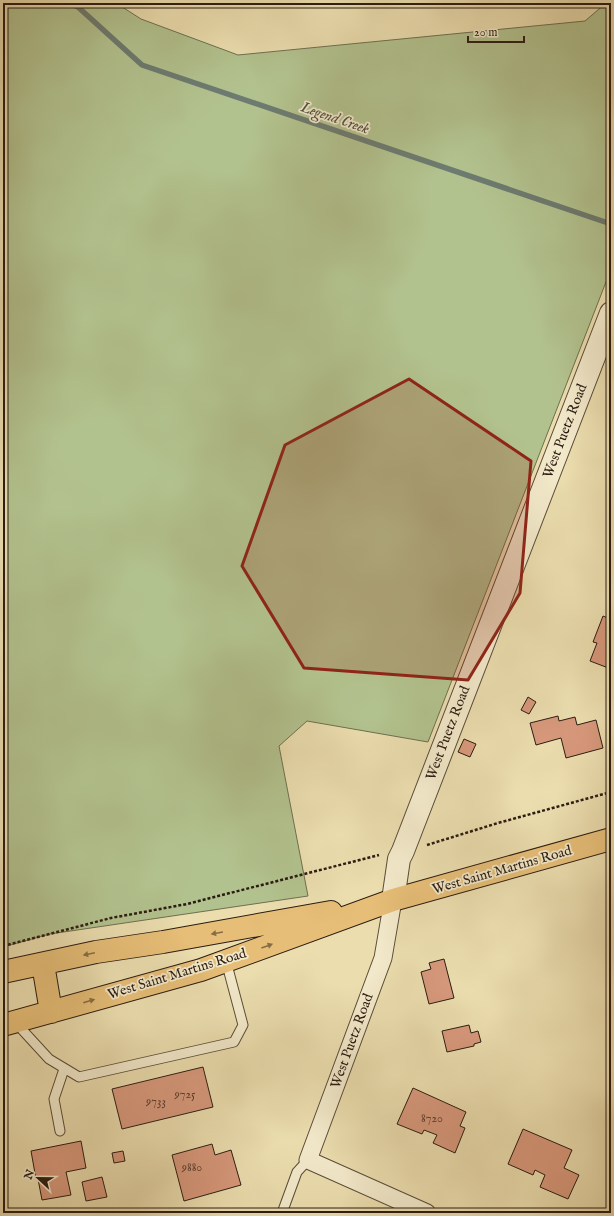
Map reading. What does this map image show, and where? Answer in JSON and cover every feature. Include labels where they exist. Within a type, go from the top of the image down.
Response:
[{"type":"main road","name":"West Saint Martins Road","points":[[9,1023],[201,970],[393,900],[611,839]]},
{"type":"main road","name":"West Saint Martins Road","points":[[3,972],[96,952],[163,942],[393,900]]},
{"type":"main road","points":[[3,980],[43,964],[51,1012]]},
{"type":"street","name":"West Puetz Road","points":[[308,1160],[383,958],[400,859],[611,312]]},
{"type":"street","points":[[308,1160],[427,1213]]},
{"type":"lane","points":[[9,1023],[49,1060],[79,1077],[234,1042],[243,1025],[226,961]]},
{"type":"lane","points":[[60,1131],[54,1099],[64,1068]]},
{"type":"lane","points":[[282,1213],[296,1172],[308,1160]]},
{"type":"path","points":[[3,946],[111,918],[187,904],[364,858],[427,845],[498,823],[611,792]]},
{"type":"highlighted area","points":[[409,379],[531,461],[520,593],[468,680],[304,668],[242,566],[285,445]]},
{"type":"green space","points":[[3,3],[116,3],[141,19],[238,55],[585,21],[606,3],[611,3],[611,269],[428,742],[307,721],[279,746],[308,896],[50,934],[3,947]]},
{"type":"building","points":[[603,616],[610,619],[611,618],[611,669],[590,661],[597,643],[593,642]]},
{"type":"building","points":[[528,697],[536,702],[529,714],[521,710]]},
{"type":"building","points":[[558,716],[559,721],[575,717],[577,725],[596,720],[603,748],[566,758],[561,738],[536,745],[530,723]]},
{"type":"building","points":[[464,739],[476,744],[470,757],[458,752]]},
{"type":"building","points":[[444,959],[454,998],[429,1004],[421,972],[431,969],[429,963]]},
{"type":"building","points":[[469,1025],[471,1033],[478,1031],[481,1042],[474,1044],[474,1046],[447,1052],[442,1031]]},
{"type":"building","points":[[203,1067],[213,1107],[122,1129],[112,1089]]},
{"type":"building","points":[[413,1088],[466,1112],[460,1126],[465,1128],[455,1153],[433,1143],[437,1135],[424,1130],[422,1134],[397,1124]]},
{"type":"building","points":[[523,1129],[572,1150],[564,1168],[579,1175],[568,1199],[540,1187],[545,1175],[535,1170],[533,1175],[508,1164]]},
{"type":"building","points":[[81,1141],[86,1168],[66,1172],[71,1195],[42,1200],[38,1179],[36,1179],[31,1151]]},
{"type":"building","points":[[212,1144],[215,1155],[231,1150],[241,1185],[184,1201],[172,1155]]},
{"type":"building","points":[[123,1151],[125,1161],[114,1163],[112,1153]]},
{"type":"building","points":[[102,1177],[107,1197],[86,1201],[82,1182]]},
{"type":"waterway","name":"Legend Creek","points":[[69,3],[78,7],[142,65],[611,224]]}]
